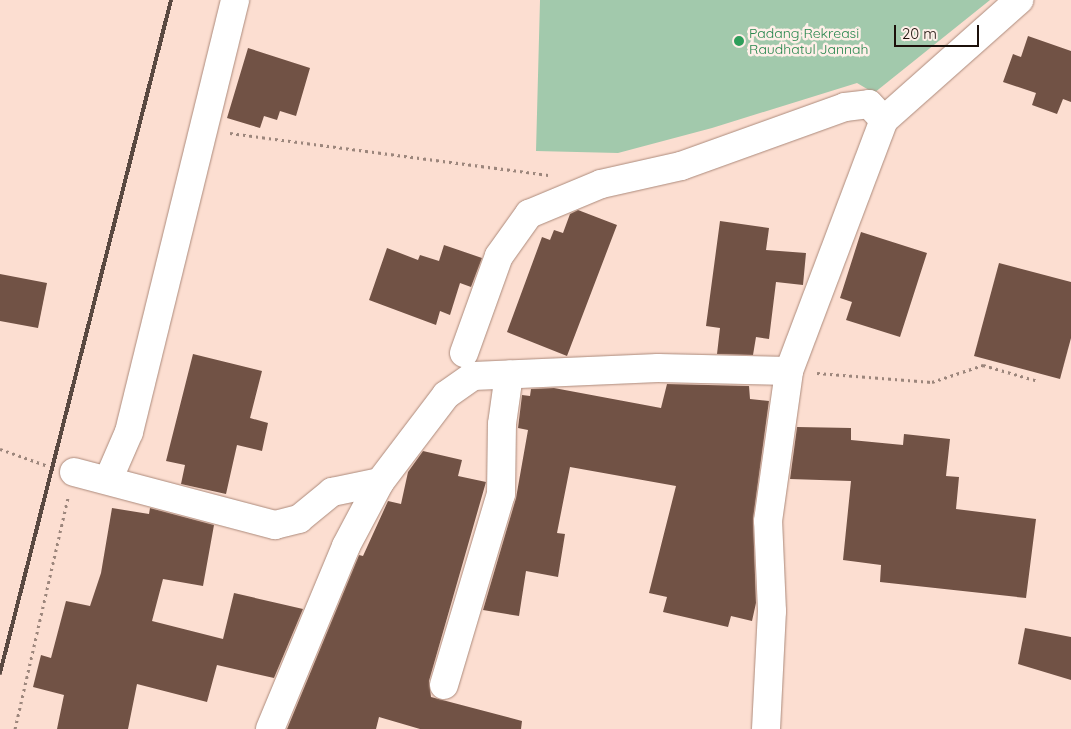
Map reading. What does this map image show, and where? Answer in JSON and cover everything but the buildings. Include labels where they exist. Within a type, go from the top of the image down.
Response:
[{"type":"street","points":[[109,478],[129,432],[235,0]]},
{"type":"street","points":[[766,729],[772,611],[768,521],[788,371],[884,120],[1019,0]]},
{"type":"street","points":[[464,353],[499,256],[529,214],[601,184],[681,166],[845,107],[870,104],[884,120]]},
{"type":"street","points":[[270,729],[346,546],[380,482],[446,395],[473,376],[658,368],[788,371]]},
{"type":"street","points":[[444,685],[501,494],[502,424],[508,374]]},
{"type":"street","points":[[74,472],[109,478],[275,525],[299,519],[332,492],[380,482]]},
{"type":"path","points":[[206,114],[233,134],[557,177]]},
{"type":"path","points":[[788,371],[932,382],[983,365],[1038,381]]},
{"type":"path","points":[[0,449],[74,472],[15,729]]},
{"type":"green space","name":"Padang Rekreasi Raudhatul Jannah","points":[[540,0],[990,0],[874,93],[857,83],[712,128],[618,153],[536,151]]},
{"type":"railway","points":[[0,673],[171,0]]},
{"type":"place","name":"Padang Rekreasi Raudhatul Jannah","points":[[739,41]]}]
